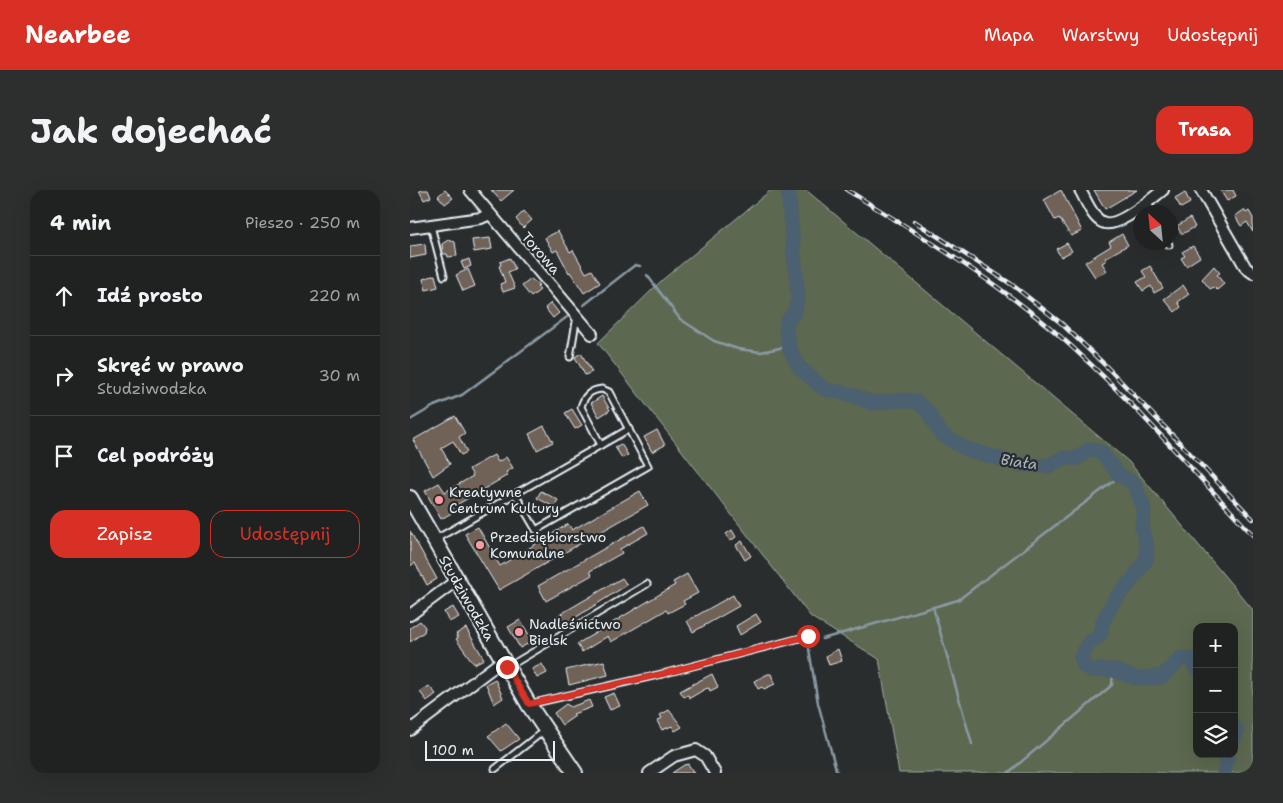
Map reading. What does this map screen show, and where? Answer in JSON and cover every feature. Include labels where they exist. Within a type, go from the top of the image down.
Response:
[{"type":"street","name":"Torowa","points":[[470,190],[592,334]]},
{"type":"street","points":[[1080,190],[1093,214],[1101,222],[1108,224],[1119,222],[1163,190]]},
{"type":"street","points":[[1201,190],[1246,268],[1253,274]]},
{"type":"street","points":[[410,228],[481,218],[490,214]]},
{"type":"street","name":"Studziwodzka","points":[[411,504],[434,540],[529,704],[575,773]]},
{"type":"street","points":[[410,615],[457,580]]},
{"type":"street","points":[[410,730],[505,664]]},
{"type":"street","points":[[649,773],[674,756],[696,750],[705,756],[715,773]]},
{"type":"lane","points":[[431,225],[444,276]]},
{"type":"lane","points":[[570,357],[577,316]]},
{"type":"lane","points":[[515,494],[536,530],[648,466],[609,392],[602,389],[589,393],[583,399],[581,407],[601,445]]},
{"type":"lane","points":[[434,540],[628,429]]},
{"type":"lane","points":[[505,664],[647,584]]},
{"type":"lane","points":[[529,704],[662,674],[808,636]]},
{"type":"lane","points":[[495,769],[545,730]]},
{"type":"green space","points":[[771,190],[806,190],[1129,462],[1253,610],[1253,773],[899,773],[879,659],[811,617],[598,343],[661,281]]},
{"type":"building","points":[[419,190],[428,190],[431,197],[424,200]]},
{"type":"building","points":[[445,190],[453,198],[445,204],[438,196]]},
{"type":"building","points":[[491,190],[514,190],[501,201]]},
{"type":"building","points":[[1061,190],[1082,231],[1071,236],[1059,218],[1055,220],[1044,200]]},
{"type":"building","points":[[1094,190],[1137,190],[1105,209]]},
{"type":"building","points":[[1220,190],[1233,190],[1236,196],[1227,201]]},
{"type":"building","points":[[1185,192],[1190,203],[1181,208],[1175,198]]},
{"type":"building","points":[[1244,210],[1246,213],[1249,211],[1253,218],[1253,232],[1247,222],[1241,226],[1235,216]]},
{"type":"building","points":[[524,211],[532,220],[523,228],[516,219]]},
{"type":"building","points":[[1190,218],[1195,227],[1181,233],[1178,225]]},
{"type":"building","points":[[558,231],[570,252],[573,250],[586,273],[592,270],[600,283],[584,293],[569,273],[557,250],[553,252],[545,238]]},
{"type":"building","points":[[1122,234],[1128,245],[1105,258],[1107,260],[1102,263],[1107,271],[1095,277],[1085,262],[1111,246],[1109,242]]},
{"type":"building","points":[[490,238],[492,249],[474,252],[472,240]]},
{"type":"building","points":[[448,240],[455,242],[457,256],[448,257],[447,254],[443,254],[442,244]]},
{"type":"building","points":[[1067,243],[1072,251],[1061,257],[1056,249]]},
{"type":"building","points":[[425,244],[426,255],[410,258],[410,246]]},
{"type":"building","points":[[1193,246],[1200,257],[1186,266],[1181,258],[1185,256],[1182,252]]},
{"type":"building","points":[[510,258],[515,269],[508,272],[515,288],[503,292],[500,284],[505,282],[499,266],[501,265],[500,262]]},
{"type":"building","points":[[469,259],[471,266],[464,269],[461,262]]},
{"type":"building","points":[[1150,266],[1163,288],[1154,293],[1151,286],[1143,291],[1137,282],[1146,277],[1142,271]]},
{"type":"building","points":[[1214,266],[1220,273],[1217,275],[1224,284],[1217,290],[1214,287],[1210,289],[1202,279]]},
{"type":"building","points":[[468,269],[475,286],[463,291],[456,275]]},
{"type":"building","points":[[435,275],[438,287],[426,290],[423,279]]},
{"type":"building","points":[[531,279],[539,285],[537,287],[540,290],[531,297],[522,286]]},
{"type":"building","points":[[1183,285],[1189,294],[1178,302],[1181,307],[1175,312],[1164,299]]},
{"type":"building","points":[[551,303],[559,313],[553,318],[545,308]]},
{"type":"building","points":[[581,353],[592,372],[585,375],[575,357]]},
{"type":"building","points":[[602,396],[610,410],[599,417],[591,403]]},
{"type":"building","points":[[572,409],[582,425],[575,429],[565,413]]},
{"type":"building","points":[[455,416],[465,433],[459,437],[467,452],[461,455],[453,441],[441,448],[450,464],[433,476],[413,440]]},
{"type":"building","points":[[544,426],[553,442],[537,450],[529,434]]},
{"type":"building","points":[[657,430],[665,445],[652,452],[644,437]]},
{"type":"building","points":[[621,444],[628,455],[622,458],[615,447]]},
{"type":"building","points":[[494,455],[498,462],[506,457],[513,468],[506,472],[508,475],[453,507],[455,511],[441,519],[425,491],[439,483],[445,492],[473,476],[469,469]]},
{"type":"building","points":[[541,491],[558,500],[554,507],[537,498]]},
{"type":"building","points":[[640,491],[648,505],[499,590],[465,534],[478,527],[500,566],[568,524],[572,530]]},
{"type":"building","points":[[644,526],[648,533],[620,549],[622,553],[590,571],[592,575],[546,601],[538,586]]},
{"type":"building","points":[[732,530],[736,537],[730,541],[726,534]]},
{"type":"building","points":[[410,531],[437,579],[427,585],[415,563],[410,566]]},
{"type":"building","points":[[742,541],[751,556],[745,560],[736,545]]},
{"type":"building","points":[[687,574],[698,593],[683,601],[685,604],[668,613],[666,610],[611,642],[608,636],[582,652],[577,644],[675,585],[673,582]]},
{"type":"building","points":[[622,578],[627,585],[559,628],[554,618]]},
{"type":"building","points":[[733,595],[739,606],[693,632],[687,621]]},
{"type":"building","points":[[453,607],[459,617],[449,622],[444,612]]},
{"type":"building","points":[[756,614],[761,622],[740,635],[736,626]]},
{"type":"building","name":"Nadleśnictwo Bielsk","points":[[520,620],[533,641],[520,648],[508,627]]},
{"type":"building","points":[[420,621],[425,627],[424,632],[410,642],[410,628]]},
{"type":"building","points":[[466,628],[484,659],[474,664],[456,639],[458,638],[456,634]]},
{"type":"building","points":[[838,649],[842,661],[829,665],[826,656]]},
{"type":"building","points":[[604,661],[608,675],[569,685],[566,670]]},
{"type":"building","points":[[542,664],[547,673],[537,678],[532,669]]},
{"type":"building","points":[[712,674],[718,687],[710,691],[709,688],[705,689],[690,698],[688,695],[684,697],[680,691]]},
{"type":"building","points":[[771,674],[775,684],[764,689],[762,687],[758,689],[754,681]]},
{"type":"building","points":[[495,679],[503,698],[494,704],[486,684]]},
{"type":"building","points":[[429,686],[436,694],[427,701],[420,692]]},
{"type":"building","points":[[614,693],[620,706],[610,710],[604,697]]},
{"type":"building","points":[[589,700],[592,707],[573,714],[575,716],[562,725],[554,713],[566,704],[571,707]]},
{"type":"building","points":[[669,710],[682,727],[675,731],[672,726],[662,730],[657,721],[662,718],[660,715]]},
{"type":"building","points":[[506,723],[519,739],[501,751],[488,736]]},
{"type":"building","points":[[688,764],[694,773],[672,773],[684,765]]},
{"type":"waterway","name":"Biała","points":[[788,190],[798,297],[794,314],[787,321],[786,330],[790,350],[799,367],[824,389],[852,395],[872,403],[905,400],[917,402],[927,410],[941,434],[966,449],[1022,465],[1048,466],[1064,458],[1078,458],[1090,449],[1101,452],[1119,475],[1134,483],[1144,508],[1142,529],[1146,541],[1147,558],[1132,580],[1115,599],[1103,621],[1100,635],[1088,644],[1081,657],[1084,666],[1091,670],[1113,670],[1136,678],[1162,677],[1181,658],[1190,659],[1196,668]]},
{"type":"waterway","points":[[584,305],[635,265],[640,266]]},
{"type":"waterway","points":[[647,275],[680,319],[714,341],[738,349],[761,352],[789,346]]},
{"type":"waterway","points":[[410,420],[434,406],[462,395],[567,317]]},
{"type":"waterway","points":[[822,639],[958,600],[1120,476]]},
{"type":"waterway","points":[[933,607],[972,744]]},
{"type":"waterway","points":[[809,649],[818,703],[837,773]]},
{"type":"waterway","points":[[1008,773],[1112,685],[1113,670]]},
{"type":"waterway","name":"Biała","points":[[1224,773],[1227,758]]},
{"type":"railway","points":[[847,190],[979,274],[1054,331],[1106,379],[1253,535]]},
{"type":"railway","points":[[914,221],[1011,284],[1061,323],[1106,366],[1253,519]]},
{"type":"place","name":"Kreatywne Centrum Kultury","points":[[439,500]]},
{"type":"place","name":"Przedsiębiorstwo Komunalne","points":[[480,545]]},
{"type":"place","name":"Nadleśnictwo Bielsk","points":[[519,632]]},
{"type":"route","points":[[507,667],[529,704],[662,674],[808,636]]}]
